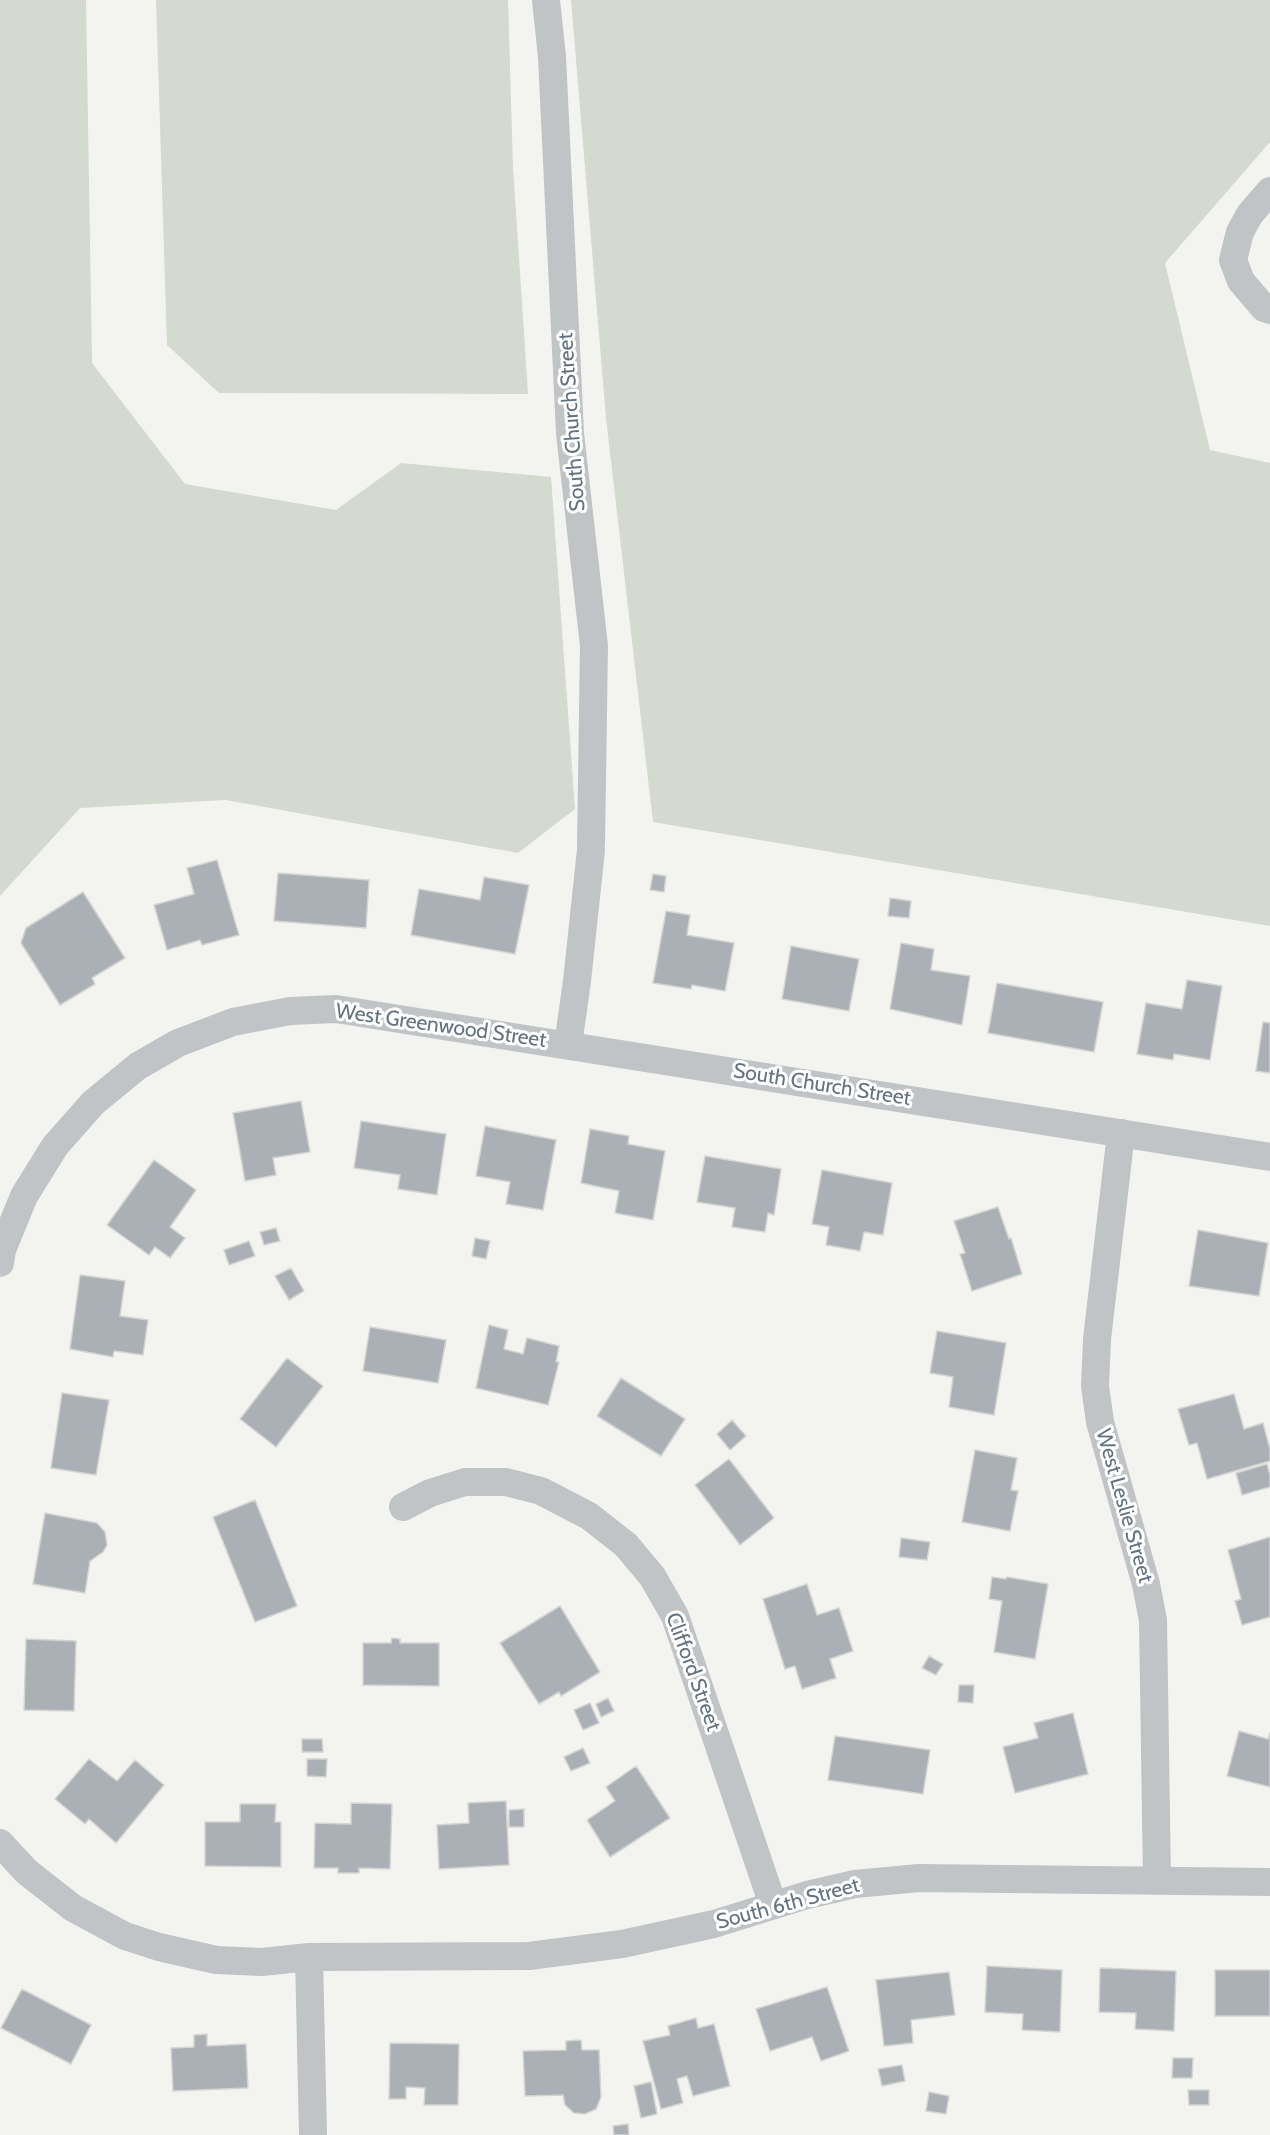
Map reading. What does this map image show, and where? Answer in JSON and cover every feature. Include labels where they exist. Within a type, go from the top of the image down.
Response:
[{"type":"street","name":"South Church Street","points":[[546,0],[552,57],[570,433],[594,646],[591,847],[568,1045],[1270,1157]]},
{"type":"street","points":[[1267,309],[1241,281],[1233,261],[1240,232],[1250,214],[1270,191]]},
{"type":"street","name":"West Greenwood Street","points":[[0,1263],[2,1250],[24,1196],[55,1146],[93,1103],[138,1066],[178,1043],[222,1026],[290,1011],[336,1009],[568,1045]]},
{"type":"street","name":"West Leslie Street","points":[[1121,1133],[1097,1339],[1095,1386],[1100,1422],[1146,1584],[1153,1620],[1157,1881]]},
{"type":"street","name":"Clifford Street","points":[[404,1507],[430,1493],[465,1482],[506,1482],[541,1491],[589,1516],[626,1545],[652,1575],[675,1616],[773,1905]]},
{"type":"street","points":[[0,1843],[27,1872],[74,1908],[125,1935],[159,1947],[216,1960],[262,1962],[309,1957],[313,2135]]},
{"type":"street","name":"South 6th Street","points":[[309,1957],[529,1956],[622,1944],[714,1924],[773,1905],[855,1884],[919,1878],[1270,1882]]},
{"type":"shaded area","points":[[0,0],[86,0],[92,363],[185,484],[336,510],[401,463],[551,477],[575,809],[518,853],[226,800],[80,808],[0,896]]},
{"type":"shaded area","points":[[156,0],[508,0],[513,167],[528,394],[219,393],[167,345]]},
{"type":"shaded area","points":[[571,0],[1270,0],[1270,142],[1165,263],[1210,450],[1270,463],[1270,926],[653,822],[606,418]]},
{"type":"building","points":[[217,860],[239,935],[202,945],[200,940],[167,950],[154,905],[194,894],[187,868]]},
{"type":"building","points":[[278,873],[369,880],[366,928],[274,921]]},
{"type":"building","points":[[653,874],[666,876],[664,892],[650,890]]},
{"type":"building","points":[[484,877],[529,885],[515,954],[411,935],[419,889],[480,900]]},
{"type":"building","points":[[83,892],[125,958],[92,978],[95,984],[60,1005],[21,943],[26,928]]},
{"type":"building","points":[[890,898],[911,901],[909,918],[888,916]]},
{"type":"building","points":[[666,911],[690,915],[687,935],[734,943],[725,991],[692,985],[691,989],[653,983]]},
{"type":"building","points":[[901,943],[934,949],[931,970],[970,976],[962,1025],[890,1009]]},
{"type":"building","points":[[791,946],[859,959],[849,1011],[782,999]]},
{"type":"building","points":[[1187,980],[1222,986],[1210,1060],[1174,1054],[1173,1060],[1137,1054],[1146,1003],[1182,1009]]},
{"type":"building","points":[[997,983],[1103,1002],[1094,1052],[988,1033]]},
{"type":"building","points":[[1263,1022],[1270,1023],[1270,1073],[1256,1071]]},
{"type":"building","points":[[301,1101],[310,1152],[273,1158],[276,1175],[245,1181],[233,1113]]},
{"type":"building","points":[[361,1121],[446,1134],[437,1195],[398,1189],[400,1175],[354,1168]]},
{"type":"building","points":[[485,1126],[556,1140],[543,1210],[506,1204],[510,1182],[476,1176]]},
{"type":"building","points":[[590,1129],[629,1136],[628,1144],[665,1151],[653,1220],[615,1213],[619,1191],[581,1183]]},
{"type":"building","points":[[705,1156],[781,1169],[774,1215],[768,1213],[765,1232],[732,1227],[735,1208],[697,1202]]},
{"type":"building","points":[[154,1160],[196,1190],[170,1227],[185,1238],[170,1258],[155,1247],[149,1255],[107,1225]]},
{"type":"building","points":[[822,1170],[892,1183],[883,1235],[864,1232],[860,1251],[826,1245],[829,1227],[812,1224]]},
{"type":"building","points":[[998,1207],[1022,1274],[972,1291],[960,1254],[965,1253],[954,1221]]},
{"type":"building","points":[[276,1228],[280,1241],[264,1245],[260,1232]]},
{"type":"building","points":[[1198,1230],[1268,1243],[1259,1296],[1189,1286]]},
{"type":"building","points":[[475,1238],[490,1241],[486,1259],[472,1256]]},
{"type":"building","points":[[249,1241],[255,1256],[229,1265],[224,1250]]},
{"type":"building","points":[[291,1268],[304,1291],[289,1300],[275,1276]]},
{"type":"building","points":[[80,1275],[125,1281],[120,1316],[148,1320],[143,1355],[114,1351],[113,1357],[70,1349]]},
{"type":"building","points":[[489,1325],[508,1330],[504,1349],[523,1354],[527,1338],[559,1346],[556,1362],[559,1362],[548,1405],[476,1388]]},
{"type":"building","points":[[370,1327],[446,1340],[438,1383],[363,1371]]},
{"type":"building","points":[[937,1331],[1006,1343],[994,1415],[949,1407],[953,1377],[930,1373]]},
{"type":"building","points":[[287,1358],[323,1386],[276,1447],[240,1419]]},
{"type":"building","points":[[621,1378],[685,1419],[661,1456],[597,1416]]},
{"type":"building","points":[[62,1393],[109,1400],[96,1475],[51,1468]]},
{"type":"building","points":[[1234,1394],[1244,1429],[1263,1423],[1270,1449],[1270,1461],[1207,1479],[1197,1443],[1189,1445],[1178,1409]]},
{"type":"building","points":[[732,1420],[746,1436],[730,1450],[717,1434]]},
{"type":"building","points":[[975,1450],[1017,1458],[1011,1490],[1018,1491],[1010,1531],[962,1522]]},
{"type":"building","points":[[729,1459],[774,1518],[740,1545],[695,1485]]},
{"type":"building","points":[[1267,1464],[1270,1487],[1242,1495],[1236,1473]]},
{"type":"building","points":[[255,1500],[297,1606],[255,1622],[213,1517]]},
{"type":"building","points":[[45,1513],[97,1523],[105,1532],[107,1545],[103,1552],[90,1561],[85,1593],[33,1584]]},
{"type":"building","points":[[1270,1537],[1270,1617],[1242,1625],[1235,1601],[1241,1599],[1228,1550]]},
{"type":"building","points":[[901,1538],[930,1542],[927,1560],[899,1557]]},
{"type":"building","points":[[992,1577],[1006,1579],[1007,1577],[1048,1584],[1035,1659],[994,1652],[1002,1601],[989,1599]]},
{"type":"building","points":[[807,1584],[817,1615],[839,1608],[853,1651],[830,1659],[836,1678],[802,1689],[795,1666],[785,1669],[763,1599]]},
{"type":"building","points":[[560,1606],[600,1672],[561,1696],[559,1692],[539,1704],[500,1643]]},
{"type":"building","points":[[392,1638],[400,1639],[400,1643],[439,1643],[439,1686],[363,1685],[363,1643],[391,1643]]},
{"type":"building","points":[[26,1639],[76,1641],[74,1711],[24,1710]]},
{"type":"building","points":[[929,1656],[943,1664],[936,1675],[922,1668]]},
{"type":"building","points":[[959,1685],[974,1685],[973,1703],[958,1702]]},
{"type":"building","points":[[608,1698],[614,1711],[601,1717],[596,1704]]},
{"type":"building","points":[[590,1703],[599,1723],[583,1730],[574,1710]]},
{"type":"building","points":[[1073,1713],[1088,1774],[1015,1793],[1003,1747],[1038,1738],[1034,1723]]},
{"type":"building","points":[[1239,1731],[1268,1739],[1270,1733],[1270,1787],[1227,1776]]},
{"type":"building","points":[[835,1736],[930,1750],[923,1794],[828,1780]]},
{"type":"building","points":[[302,1739],[322,1739],[323,1752],[302,1752]]},
{"type":"building","points":[[583,1748],[590,1763],[571,1771],[564,1757]]},
{"type":"building","points":[[89,1759],[117,1781],[135,1760],[164,1785],[116,1843],[89,1819],[85,1824],[55,1799]]},
{"type":"building","points":[[307,1759],[327,1759],[326,1777],[307,1776]]},
{"type":"building","points":[[636,1766],[670,1818],[610,1857],[587,1820],[615,1801],[606,1787]]},
{"type":"building","points":[[506,1801],[509,1865],[439,1869],[437,1825],[469,1823],[468,1803]]},
{"type":"building","points":[[351,1803],[392,1804],[390,1869],[359,1868],[359,1873],[338,1873],[338,1868],[314,1868],[315,1823],[351,1824]]},
{"type":"building","points":[[240,1804],[276,1804],[275,1822],[281,1822],[281,1867],[205,1866],[205,1822],[240,1822]]},
{"type":"building","points":[[524,1809],[524,1827],[509,1827],[509,1810]]},
{"type":"building","points":[[987,1966],[1062,1970],[1060,2032],[1022,2030],[1023,2014],[985,2012]]},
{"type":"building","points":[[1100,1968],[1176,1971],[1174,2031],[1135,2029],[1136,2013],[1099,2012]]},
{"type":"building","points":[[1215,1970],[1270,1970],[1270,2016],[1215,2016]]},
{"type":"building","points":[[949,1972],[955,2015],[911,2020],[913,2043],[884,2046],[876,1980]]},
{"type":"building","points":[[827,1987],[849,2051],[821,2061],[812,2037],[770,2051],[756,2009]]},
{"type":"building","points":[[22,1989],[91,2025],[71,2064],[1,2028]]},
{"type":"building","points":[[696,2018],[698,2028],[714,2024],[730,2086],[693,2096],[687,2076],[677,2079],[683,2103],[661,2109],[643,2041],[670,2035],[668,2026]]},
{"type":"building","points":[[207,2034],[207,2046],[246,2044],[248,2088],[173,2091],[171,2048],[194,2047],[194,2035]]},
{"type":"building","points":[[581,2040],[582,2050],[599,2050],[601,2097],[596,2109],[585,2114],[574,2113],[565,2105],[563,2095],[525,2096],[523,2051],[566,2050],[566,2041]]},
{"type":"building","points":[[390,2043],[459,2044],[458,2105],[424,2105],[425,2088],[406,2087],[406,2099],[389,2099]]},
{"type":"building","points":[[1173,2058],[1193,2058],[1192,2078],[1172,2078]]},
{"type":"building","points":[[902,2065],[905,2081],[882,2086],[878,2069]]},
{"type":"building","points":[[651,2082],[657,2114],[641,2118],[634,2086]]},
{"type":"building","points":[[1188,2090],[1209,2090],[1209,2105],[1189,2105]]},
{"type":"building","points":[[929,2092],[949,2096],[946,2114],[926,2111]]},
{"type":"building","points":[[628,2124],[629,2135],[614,2135],[613,2126]]}]
